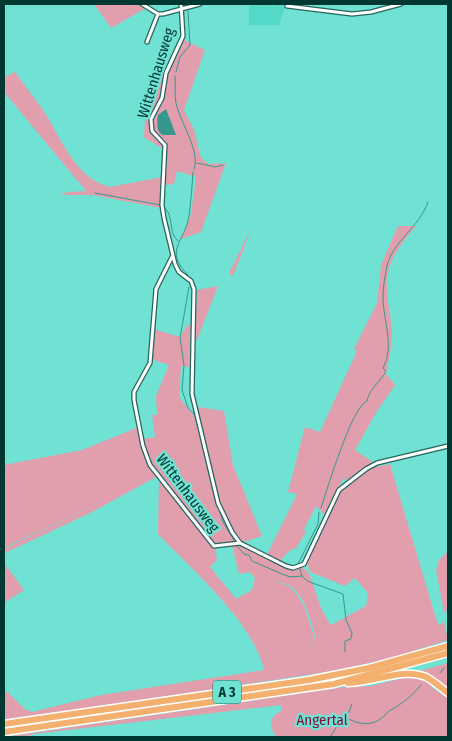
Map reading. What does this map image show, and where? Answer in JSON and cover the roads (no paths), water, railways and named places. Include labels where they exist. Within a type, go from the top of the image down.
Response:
[{"type":"highway","name":"A 3","points":[[4,724],[309,680],[370,668],[448,646]]},
{"type":"highway","name":"A 3","points":[[4,732],[338,683],[448,653]]},
{"type":"highway","points":[[338,683],[362,682],[403,674],[418,675],[426,677],[446,691]]},
{"type":"street","points":[[142,4],[158,14],[170,13],[200,4]]},
{"type":"street","name":"Wittenhausweg","points":[[172,256],[156,289],[150,363],[134,395],[143,446],[156,474],[214,546],[240,543],[232,532],[218,502],[192,394],[194,289],[190,280],[179,272],[172,256],[162,204],[165,145],[152,131],[151,119],[162,98],[166,73],[183,36],[181,4]]},
{"type":"street","points":[[287,6],[329,13],[352,14],[371,12],[401,4]]},
{"type":"street","points":[[147,42],[158,14]]},
{"type":"street","points":[[240,543],[286,566],[293,568],[304,564],[336,496],[346,484],[377,464],[448,446]]},
{"type":"water","points":[[166,109],[176,135],[162,135],[158,129],[158,115]]},
{"type":"waterway","points":[[176,72],[180,57],[190,45],[188,11]]},
{"type":"waterway","points":[[175,76],[176,103],[195,154],[194,169]]},
{"type":"waterway","points":[[197,163],[215,167],[223,165]]},
{"type":"waterway","points":[[188,275],[177,259],[176,252],[189,216],[193,172]]},
{"type":"waterway","points":[[95,193],[160,205]]},
{"type":"waterway","points":[[321,508],[354,417],[361,406],[367,401],[370,393],[386,371],[383,368],[388,351],[388,333],[383,306],[383,293],[390,257],[418,220],[428,202]]},
{"type":"waterway","points":[[164,207],[169,215],[173,233],[178,241]]},
{"type":"waterway","points":[[189,287],[180,338],[184,365],[182,390],[188,408],[195,415]]},
{"type":"waterway","points":[[202,443],[216,502]]},
{"type":"waterway","points":[[219,508],[223,522],[235,542]]},
{"type":"waterway","points":[[298,564],[318,524],[319,512]]},
{"type":"waterway","points":[[237,546],[244,554],[249,555],[252,561],[290,577],[302,576],[307,581],[343,594],[346,620],[352,633],[351,639],[345,641],[345,652]]},
{"type":"waterway","points":[[300,569],[302,576]]},
{"type":"waterway","points":[[440,673],[444,668]]},
{"type":"waterway","points":[[336,719],[345,717],[364,724],[373,723],[407,699],[421,685]]},
{"type":"waterway","points":[[330,737],[336,728],[335,721],[349,712],[352,704]]},
{"type":"park label","name":"Angertal","points":[[322,720]]}]
